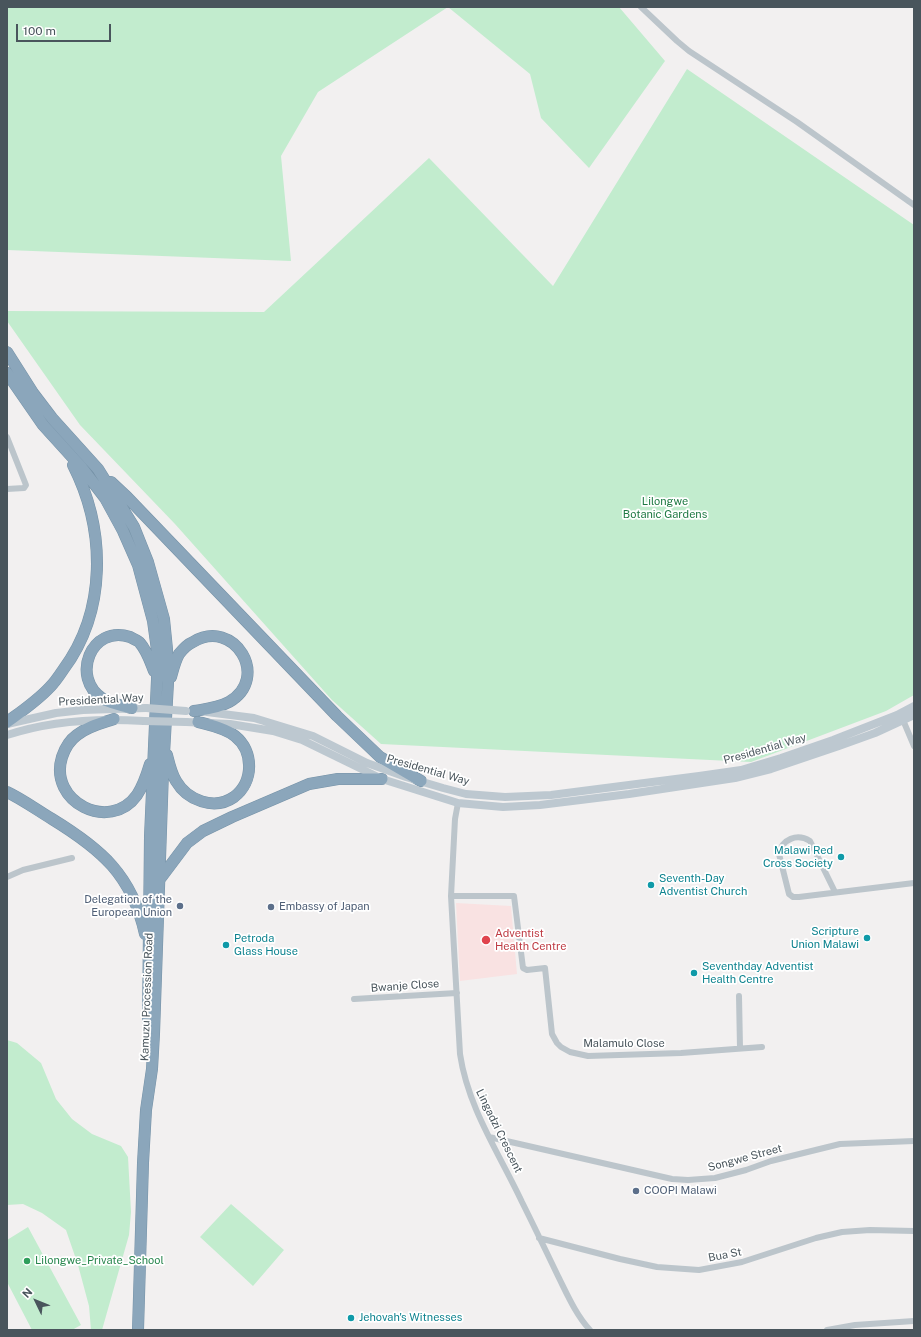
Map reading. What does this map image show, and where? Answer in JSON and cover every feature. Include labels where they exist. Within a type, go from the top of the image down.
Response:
[{"type":"highway","points":[[7,352],[33,394],[52,418],[98,469],[133,503],[337,716],[380,757],[421,781]]},
{"type":"highway","points":[[7,373],[43,425],[82,468],[105,498],[123,531],[138,565],[153,621],[157,650],[159,747],[156,837]]},
{"type":"highway","points":[[7,723],[29,707],[51,687],[82,638],[92,607],[98,575],[97,545],[93,517],[80,480],[64,448]]},
{"type":"highway","points":[[98,469],[134,527],[148,562],[164,619],[168,683],[159,747],[137,795],[128,804],[118,810],[95,812],[84,808],[74,801],[63,786],[60,777],[60,764],[70,742],[77,734],[90,727],[114,719]]},
{"type":"highway","points":[[132,708],[113,703],[96,694],[87,677],[86,668],[88,657],[92,650],[99,642],[108,637],[117,635],[134,639],[140,643],[147,654],[157,679]]},
{"type":"highway","points":[[168,683],[180,654],[188,644],[207,635],[219,636],[230,640],[238,646],[244,655],[248,666],[248,676],[244,688],[229,702],[214,708],[190,711]]},
{"type":"highway","points":[[159,747],[175,781],[188,795],[203,802],[213,803],[222,802],[233,798],[239,793],[248,778],[250,769],[249,758],[246,750],[241,741],[234,734],[215,726],[198,722]]},
{"type":"highway","points":[[160,879],[187,843],[203,831],[232,817],[309,784],[338,779],[382,779]]},
{"type":"highway","points":[[7,792],[69,829],[94,847],[114,866],[129,889],[142,921],[149,952]]},
{"type":"highway","name":"Kamuzu Procession Road","points":[[138,1330],[142,1163],[146,1114],[152,1069],[160,879],[156,837]]},
{"type":"highway","name":"Kamuzu Procession Road","points":[[146,1114],[144,1094],[149,952],[156,837]]},
{"type":"main road","name":"Presidential Way","points":[[7,723],[83,710],[132,708],[190,711],[254,718],[312,736],[368,763],[421,781],[466,794],[505,797],[551,796],[740,770],[833,740],[897,715],[914,706]]},
{"type":"main road","name":"Presidential Way","points":[[8,734],[58,722],[86,719],[230,724],[273,731],[302,740],[382,779],[458,803],[503,807],[540,805],[629,794],[735,778],[806,758],[875,733],[914,715]]},
{"type":"street","points":[[641,7],[689,51],[797,122],[914,205]]},
{"type":"street","points":[[7,437],[26,485],[24,488],[7,489]]},
{"type":"street","points":[[903,720],[914,746]]},
{"type":"street","name":"Lingadzi Crescent","points":[[458,803],[455,820],[451,896],[460,1054],[463,1073],[476,1110],[489,1137],[569,1297],[578,1314],[590,1330]]},
{"type":"street","points":[[836,892],[810,841],[805,838],[797,837],[786,841],[782,846],[780,854],[789,894],[793,897],[876,889],[914,883]]},
{"type":"street","points":[[7,877],[23,870],[72,858]]},
{"type":"street","name":"Malamulo Close","points":[[451,896],[514,896],[523,968],[527,970],[545,968],[552,1034],[554,1039],[561,1047],[570,1052],[588,1056],[666,1054],[762,1047]]},
{"type":"street","name":"Bwanje Close","points":[[354,999],[457,993]]},
{"type":"street","points":[[740,996],[740,1048]]},
{"type":"street","name":"Songwe Street","points":[[489,1137],[672,1179],[688,1180],[715,1178],[746,1170],[771,1161],[840,1144],[914,1141]]},
{"type":"street","name":"Bua St","points":[[539,1238],[657,1267],[700,1270],[742,1262],[816,1238],[842,1232],[870,1230],[914,1231]]},
{"type":"street","points":[[827,1330],[855,1325],[914,1321]]},
{"type":"shaded area","name":"Adventist Health Centre","points":[[456,903],[511,906],[517,974],[460,981]]},
{"type":"green space","points":[[7,7],[448,7],[318,92],[281,156],[291,261],[7,250]]},
{"type":"green space","points":[[448,7],[619,7],[665,61],[589,168],[541,118],[530,74]]},
{"type":"green space","name":"Lilongwe Botanic Gardens","points":[[687,69],[914,225],[914,695],[886,711],[751,762],[381,744],[332,700],[175,524],[80,425],[7,321],[7,311],[264,312],[429,158],[553,286]]},
{"type":"green space","points":[[7,1040],[17,1043],[41,1063],[56,1099],[72,1119],[92,1134],[121,1146],[128,1157],[131,1212],[129,1235],[102,1330],[91,1330],[89,1306],[78,1265],[66,1230],[42,1213],[23,1204],[7,1205]]},
{"type":"green space","points":[[231,1204],[284,1250],[253,1286],[200,1237]]},
{"type":"green space","name":"Lilongwe_Private_School","points":[[28,1227],[81,1325],[72,1330],[32,1330],[7,1282],[7,1240]]},
{"type":"place","name":"Malawi Red Cross Society","points":[[841,857]]},
{"type":"place","name":"Seventh-Day Adventist Church","points":[[651,885]]},
{"type":"place","name":"Delegation of the European Union","points":[[180,906]]},
{"type":"place","name":"Embassy of Japan","points":[[271,907]]},
{"type":"place","name":"Scripture Union Malawi","points":[[867,938]]},
{"type":"place","name":"Adventist Health Centre","points":[[486,940]]},
{"type":"place","name":"Petroda Glass House","points":[[226,945]]},
{"type":"place","name":"Seventhday Adventist Health Centre","points":[[694,973]]},
{"type":"place","name":"COOPI Malawi","points":[[636,1191]]},
{"type":"place","name":"Lilongwe_Private_School","points":[[27,1261]]},
{"type":"place","name":"Jehovah's Witnesses","points":[[351,1318]]}]
